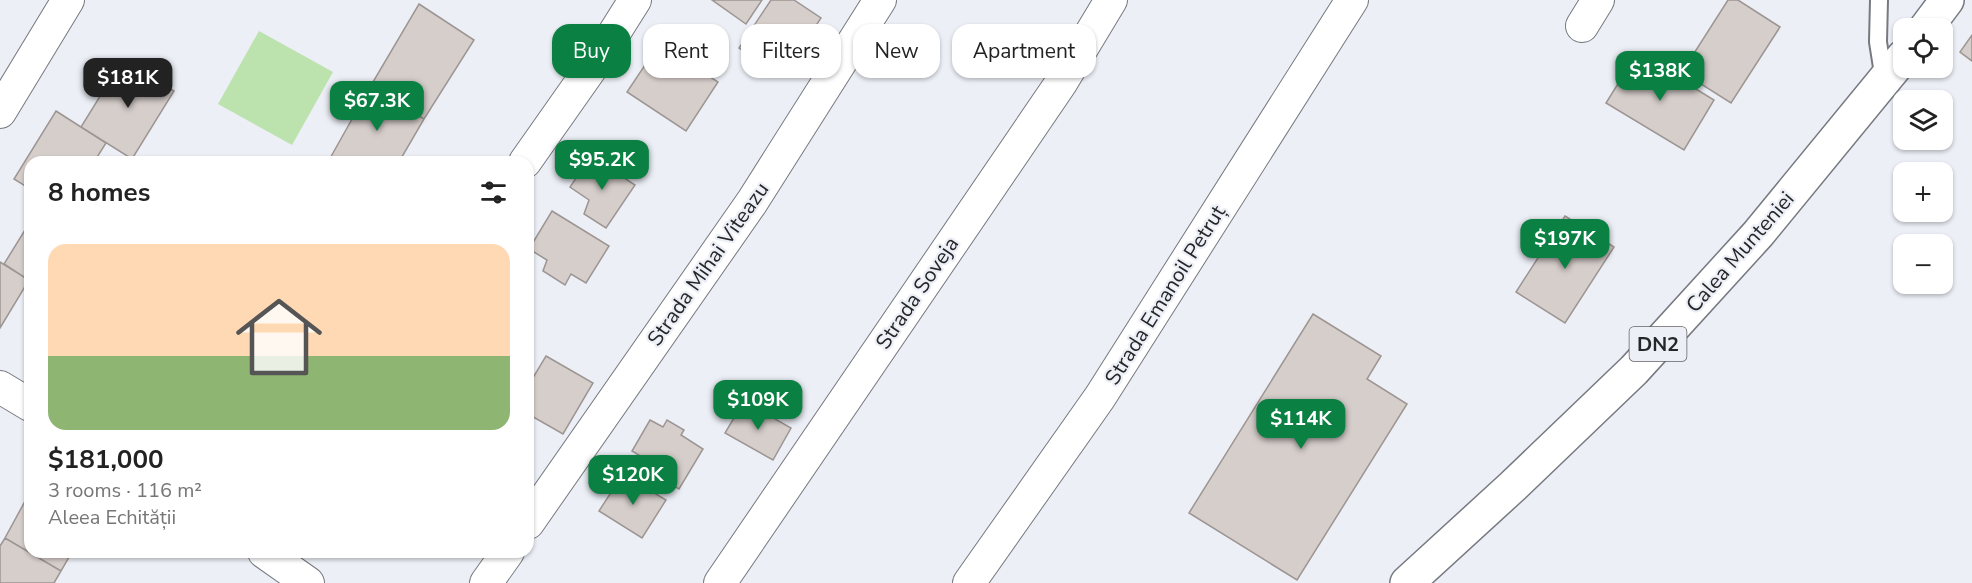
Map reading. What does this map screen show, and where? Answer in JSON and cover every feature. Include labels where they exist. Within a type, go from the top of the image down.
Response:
[{"type":"main road","points":[[1934,18],[1947,0]]},
{"type":"main road","name":"Calea Munteniei","points":[[1407,583],[1634,370],[1758,234],[1893,69]]},
{"type":"street","points":[[0,112],[68,0]]},
{"type":"street","points":[[529,156],[601,54],[635,0]]},
{"type":"street","name":"Strada Mihai Viteazu","points":[[534,515],[752,202],[880,0]]},
{"type":"street","name":"Strada Soveja","points":[[720,583],[1061,83],[1111,0]]},
{"type":"street","name":"Strada Emanoil Petruț","points":[[969,583],[1100,397],[1352,0]]},
{"type":"street","points":[[1582,26],[1598,0]]},
{"type":"street","points":[[0,387],[24,401]]},
{"type":"street","points":[[273,558],[308,583]]},
{"type":"street","points":[[486,583],[504,558]]},
{"type":"lane","points":[[1880,0],[1878,42],[1893,66]]},
{"type":"green space","points":[[259,31],[333,72],[292,145],[218,104]]},
{"type":"building","points":[[712,0],[762,0],[746,24]]},
{"type":"building","points":[[771,0],[794,0],[821,18],[817,24],[755,24]]},
{"type":"building","points":[[1728,0],[1738,0],[1780,27],[1731,103],[1682,72]]},
{"type":"building","points":[[419,4],[474,40],[424,119],[370,87]]},
{"type":"building","points":[[1972,35],[1972,61],[1960,52]]},
{"type":"building","points":[[1637,53],[1714,100],[1684,150],[1606,103]]},
{"type":"building","points":[[123,59],[174,91],[134,156],[127,156],[81,127]]},
{"type":"building","points":[[643,68],[643,78],[712,78],[718,82],[686,131],[627,92]]},
{"type":"building","points":[[370,87],[424,119],[402,156],[331,156]]},
{"type":"building","points":[[56,111],[106,143],[98,156],[28,156]]},
{"type":"building","points":[[591,156],[635,185],[606,228],[584,214],[589,200],[570,187]]},
{"type":"building","points":[[24,163],[24,185],[14,179]]},
{"type":"building","points":[[552,211],[609,246],[586,283],[571,274],[565,285],[543,271],[547,260],[534,252],[534,241]]},
{"type":"building","points":[[1565,216],[1614,247],[1565,323],[1516,292]]},
{"type":"building","points":[[24,232],[24,277],[4,264]]},
{"type":"building","points":[[0,262],[24,277],[24,288],[0,328]]},
{"type":"building","points":[[1313,314],[1381,356],[1367,379],[1407,404],[1297,580],[1189,513]]},
{"type":"building","points":[[546,356],[593,383],[563,434],[534,417],[534,376]]},
{"type":"building","points":[[744,401],[791,428],[773,460],[725,433]]},
{"type":"building","points":[[650,420],[663,427],[667,420],[684,430],[681,435],[703,449],[679,489],[666,481],[660,484],[640,472],[647,460],[632,451]]},
{"type":"building","points":[[623,474],[666,500],[642,538],[599,511]]},
{"type":"building","points":[[24,503],[24,549],[5,538]]},
{"type":"building","points":[[5,538],[24,549],[24,558],[39,558],[61,571],[54,583],[0,583],[0,546]]},
{"type":"building","points":[[39,558],[69,558],[61,571]]}]
